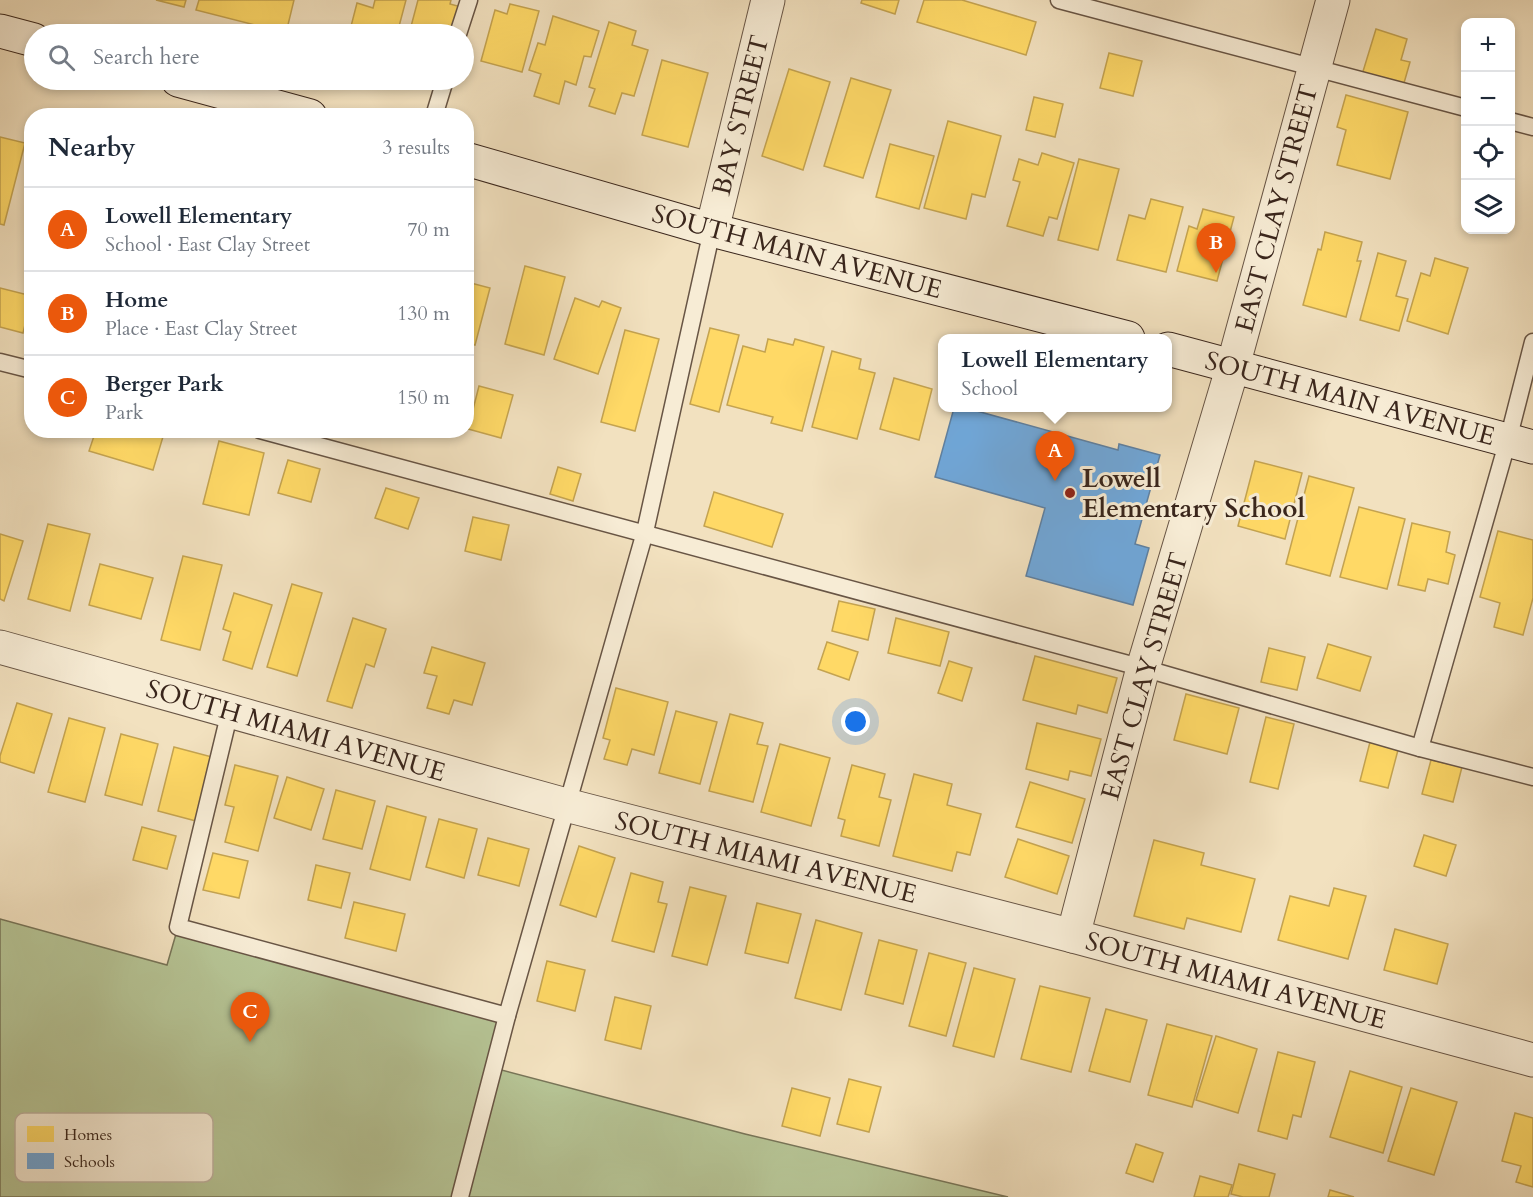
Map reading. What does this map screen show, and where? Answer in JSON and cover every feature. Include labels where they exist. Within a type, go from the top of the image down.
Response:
[{"type":"street","name":"BAY STREET","points":[[712,230],[768,0]]},
{"type":"street","name":"EAST CLAY STREET","points":[[1073,936],[1143,668],[1233,366],[1333,0]]},
{"type":"street","points":[[0,31],[24,37]]},
{"type":"street","points":[[215,90],[281,108]]},
{"type":"street","name":"SOUTH MAIN AVENUE","points":[[474,161],[712,230],[1109,334]]},
{"type":"street","name":"SOUTH MAIN AVENUE","points":[[1172,350],[1520,443]]},
{"type":"street","name":"SOUTH MIAMI AVENUE","points":[[0,647],[566,805],[1073,936],[1533,1060]]},
{"type":"lane","points":[[461,24],[469,0]]},
{"type":"lane","points":[[1059,0],[1461,107]]},
{"type":"lane","points":[[436,108],[442,90]]},
{"type":"lane","points":[[1515,122],[1533,127]]},
{"type":"lane","points":[[460,1197],[507,1016],[645,532],[712,230]]},
{"type":"lane","points":[[1420,748],[1520,443],[1533,342]]},
{"type":"lane","points":[[0,362],[24,368]]},
{"type":"lane","points":[[290,438],[645,532],[1143,668],[1420,748],[1533,777]]},
{"type":"lane","points":[[230,711],[178,927],[507,1016]]},
{"type":"green space","points":[[0,919],[167,965],[178,927],[507,1016],[494,1068],[745,1134],[1008,1197],[0,1197]]},
{"type":"building: Homes","points":[[156,0],[186,0],[184,7]]},
{"type":"building: Homes","points":[[199,0],[294,0],[288,24],[251,24],[196,10]]},
{"type":"building: Homes","points":[[375,0],[406,0],[400,24],[352,24],[357,3],[373,8]]},
{"type":"building: Homes","points":[[418,0],[451,0],[450,4],[472,10],[467,24],[412,24]]},
{"type":"building: Homes","points":[[862,0],[899,0],[895,14],[861,3]]},
{"type":"building: Homes","points":[[924,0],[962,0],[1036,22],[1026,55],[917,22]]},
{"type":"building: Homes","points":[[510,4],[539,11],[522,72],[481,61],[495,10],[507,14]]},
{"type":"building: Homes","points":[[553,16],[599,31],[591,57],[584,56],[576,85],[565,81],[559,104],[534,96],[541,74],[529,70],[538,43],[545,45]]},
{"type":"building: Homes","points":[[609,22],[636,31],[632,45],[648,50],[634,96],[622,93],[615,114],[589,106],[595,89],[589,87]]},
{"type":"building: Homes","points":[[1376,29],[1407,39],[1401,60],[1410,62],[1402,90],[1361,78]]},
{"type":"building: Homes","points":[[1109,53],[1142,61],[1133,96],[1100,88]]},
{"type":"building: Homes","points":[[662,60],[708,73],[688,147],[642,135]]},
{"type":"building: Homes","points":[[789,69],[830,82],[803,170],[762,156]]},
{"type":"building: Homes","points":[[851,78],[891,90],[863,178],[824,166]]},
{"type":"building: Homes","points":[[1346,95],[1408,112],[1390,179],[1337,165],[1346,130],[1337,127]]},
{"type":"building: Homes","points":[[1034,97],[1063,104],[1055,137],[1026,130]]},
{"type":"building: Homes","points":[[948,121],[1001,136],[985,197],[972,194],[966,219],[924,208]]},
{"type":"building: Homes","points":[[0,137],[24,143],[24,147],[4,225],[0,224]]},
{"type":"building: Homes","points":[[890,144],[934,156],[919,209],[876,197]]},
{"type":"building: Homes","points":[[1042,153],[1074,163],[1057,219],[1049,217],[1043,236],[1007,226],[1020,182],[1013,180],[1019,159],[1038,165]]},
{"type":"building: Homes","points":[[1079,159],[1119,169],[1098,250],[1058,240]]},
{"type":"building: Homes","points":[[1151,199],[1183,207],[1166,272],[1117,260],[1129,215],[1145,219]]},
{"type":"building: Homes","points":[[1203,209],[1234,217],[1217,281],[1177,271],[1189,226],[1197,229]]},
{"type":"building: Homes","points":[[1325,232],[1362,242],[1357,261],[1361,261],[1346,317],[1303,305]]},
{"type":"building: Homes","points":[[1378,253],[1406,261],[1396,296],[1408,299],[1399,331],[1360,320]]},
{"type":"building: Homes","points":[[1435,258],[1468,268],[1448,334],[1407,321],[1421,273],[1430,276]]},
{"type":"building: Homes","points":[[525,266],[565,277],[544,355],[505,344]]},
{"type":"building: Homes","points":[[474,284],[490,288],[474,345]]},
{"type":"building: Homes","points":[[0,288],[24,294],[23,333],[0,327]]},
{"type":"building: Homes","points":[[575,298],[599,307],[602,301],[621,308],[598,374],[554,359]]},
{"type":"building: Homes","points":[[710,328],[739,335],[719,412],[690,404]]},
{"type":"building: Homes","points":[[625,330],[659,339],[635,431],[601,422]]},
{"type":"building: Homes","points":[[768,339],[793,345],[795,339],[824,347],[802,431],[771,423],[773,417],[727,405],[743,346],[765,352]]},
{"type":"building: Homes","points":[[832,351],[861,359],[859,369],[875,373],[857,439],[812,427]]},
{"type":"building: Homes","points":[[894,378],[932,389],[919,440],[880,429]]},
{"type":"building: Homes","points":[[479,386],[513,395],[501,438],[474,431],[474,406]]},
{"type":"building: Homes","points":[[93,438],[163,438],[153,470],[89,451]]},
{"type":"building: Homes","points":[[219,441],[264,453],[249,515],[203,504]]},
{"type":"building: Homes","points":[[288,460],[320,469],[311,502],[278,493]]},
{"type":"building: Homes","points":[[1255,461],[1302,473],[1285,539],[1238,526]]},
{"type":"building: Homes","points":[[558,467],[581,474],[573,501],[550,494]]},
{"type":"building: Homes","points":[[1309,476],[1354,488],[1330,576],[1286,564]]},
{"type":"building: Homes","points":[[386,488],[419,498],[408,529],[375,518]]},
{"type":"building: Homes","points":[[714,492],[783,514],[772,547],[704,526]]},
{"type":"building: Homes","points":[[1359,507],[1405,519],[1387,589],[1340,577]]},
{"type":"building: Homes","points":[[473,517],[509,525],[501,560],[465,551]]},
{"type":"building: Homes","points":[[1412,523],[1450,532],[1446,552],[1455,555],[1448,584],[1428,579],[1425,591],[1398,585]]},
{"type":"building: Homes","points":[[48,524],[90,534],[70,611],[28,599]]},
{"type":"building: Homes","points":[[1498,531],[1533,540],[1533,598],[1523,635],[1494,627],[1500,603],[1480,597]]},
{"type":"building: Homes","points":[[0,534],[23,541],[4,601],[0,599]]},
{"type":"building: Homes","points":[[183,556],[222,565],[200,650],[161,640]]},
{"type":"building: Homes","points":[[100,564],[153,578],[141,619],[89,605]]},
{"type":"building: Homes","points":[[292,584],[322,593],[297,676],[267,667]]},
{"type":"building: Homes","points":[[234,593],[272,605],[252,669],[223,660],[231,632],[223,629]]},
{"type":"building: Homes","points":[[839,601],[875,609],[868,640],[832,631]]},
{"type":"building: Homes","points":[[353,618],[386,629],[374,667],[366,664],[352,708],[327,701]]},
{"type":"building: Homes","points":[[896,618],[949,632],[940,666],[888,653]]},
{"type":"building: Homes","points":[[827,642],[858,652],[849,680],[818,669]]},
{"type":"building: Homes","points":[[1328,644],[1371,657],[1360,691],[1317,678]]},
{"type":"building: Homes","points":[[432,647],[485,663],[472,705],[454,700],[449,714],[427,708],[437,676],[424,673]]},
{"type":"building: Homes","points":[[1269,648],[1305,657],[1297,690],[1261,682]]},
{"type":"building: Homes","points":[[1035,656],[1117,678],[1107,713],[1078,705],[1076,714],[1023,700]]},
{"type":"building: Homes","points":[[949,661],[972,668],[962,701],[938,693]]},
{"type":"building: Homes","points":[[616,688],[668,702],[654,755],[632,749],[627,765],[604,759],[610,740],[603,738]]},
{"type":"building: Homes","points":[[1186,694],[1239,708],[1227,754],[1174,740]]},
{"type":"building: Homes","points":[[17,703],[52,714],[34,773],[0,762]]},
{"type":"building: Homes","points":[[676,711],[717,722],[700,784],[659,773]]},
{"type":"building: Homes","points":[[730,714],[763,723],[757,744],[768,746],[753,802],[709,791]]},
{"type":"building: Homes","points":[[1266,717],[1294,724],[1278,789],[1250,782]]},
{"type":"building: Homes","points":[[69,718],[105,728],[85,802],[48,792]]},
{"type":"building: Homes","points":[[1037,723],[1101,739],[1091,776],[1070,771],[1068,780],[1026,769]]},
{"type":"building: Homes","points":[[121,734],[158,744],[142,805],[105,795]]},
{"type":"building: Homes","points":[[1370,742],[1398,750],[1388,788],[1360,781]]},
{"type":"building: Homes","points":[[780,744],[830,758],[811,826],[761,812]]},
{"type":"building: Homes","points":[[174,747],[212,757],[196,821],[158,811]]},
{"type":"building: Homes","points":[[1431,760],[1462,767],[1453,802],[1422,794]]},
{"type":"building: Homes","points":[[235,765],[278,776],[258,851],[225,842],[234,807],[225,805]]},
{"type":"building: Homes","points":[[852,765],[885,774],[879,797],[891,800],[879,846],[841,836],[845,820],[838,818]]},
{"type":"building: Homes","points":[[914,774],[952,784],[947,805],[981,814],[970,855],[957,852],[952,871],[893,856]]},
{"type":"building: Homes","points":[[287,777],[324,789],[311,830],[274,818]]},
{"type":"building: Homes","points":[[1030,782],[1085,799],[1072,843],[1016,827]]},
{"type":"building: Homes","points":[[336,790],[375,801],[362,849],[323,839]]},
{"type":"building: Homes","points":[[387,806],[426,817],[410,880],[370,869]]},
{"type":"building: Homes","points":[[439,819],[477,829],[464,878],[426,867]]},
{"type":"building: Homes","points":[[142,827],[176,836],[167,869],[133,860]]},
{"type":"building: Homes","points":[[1424,835],[1456,845],[1446,876],[1414,866]]},
{"type":"building: Homes","points":[[488,838],[529,849],[519,886],[478,875]]},
{"type":"building: Homes","points":[[1018,839],[1069,856],[1057,894],[1005,877]]},
{"type":"building: Homes","points":[[1154,840],[1204,853],[1201,865],[1255,879],[1241,932],[1187,918],[1184,929],[1134,916]]},
{"type":"building: Homes","points":[[579,846],[615,858],[596,917],[560,905]]},
{"type":"building: Homes","points":[[213,853],[248,861],[239,898],[203,890]]},
{"type":"building: Homes","points":[[316,865],[350,873],[341,908],[308,900]]},
{"type":"building: Homes","points":[[631,873],[663,882],[658,902],[667,904],[654,952],[612,941]]},
{"type":"building: Homes","points":[[690,887],[726,896],[707,965],[672,956]]},
{"type":"building: Homes","points":[[1334,888],[1366,896],[1348,959],[1278,940],[1290,896],[1329,906]]},
{"type":"building: Homes","points":[[354,902],[405,914],[396,951],[345,938]]},
{"type":"building: Homes","points":[[757,903],[801,914],[788,963],[745,953]]},
{"type":"building: Homes","points":[[816,920],[862,933],[841,1010],[795,998]]},
{"type":"building: Homes","points":[[1395,929],[1448,944],[1437,984],[1384,970]]},
{"type":"building: Homes","points":[[879,940],[917,950],[903,1004],[865,994]]},
{"type":"building: Homes","points":[[929,953],[966,963],[946,1036],[909,1026]]},
{"type":"building: Homes","points":[[547,961],[585,970],[575,1011],[537,1001]]},
{"type":"building: Homes","points":[[974,968],[1015,979],[994,1057],[953,1046]]},
{"type":"building: Homes","points":[[1040,986],[1090,998],[1071,1072],[1021,1059]]},
{"type":"building: Homes","points":[[615,997],[651,1006],[641,1049],[605,1040]]},
{"type":"building: Homes","points":[[1106,1009],[1147,1020],[1130,1082],[1089,1071]]},
{"type":"building: Homes","points":[[1167,1024],[1212,1036],[1192,1107],[1148,1095]]},
{"type":"building: Homes","points":[[1216,1036],[1257,1049],[1238,1113],[1196,1100]]},
{"type":"building: Homes","points":[[1278,1052],[1315,1062],[1301,1117],[1293,1115],[1287,1139],[1258,1131]]},
{"type":"building: Homes","points":[[1350,1071],[1402,1087],[1383,1153],[1330,1137]]},
{"type":"building: Homes","points":[[849,1079],[881,1087],[869,1132],[837,1124]]},
{"type":"building: Homes","points":[[792,1088],[830,1098],[820,1136],[782,1126]]},
{"type":"building: Homes","points":[[1411,1088],[1457,1102],[1434,1175],[1388,1161]]},
{"type":"building: Homes","points":[[1515,1113],[1533,1118],[1533,1187],[1516,1182],[1521,1166],[1502,1161]]},
{"type":"building: Homes","points":[[1136,1144],[1163,1153],[1153,1182],[1126,1173]]},
{"type":"building: Homes","points":[[1239,1164],[1275,1174],[1269,1197],[1243,1197],[1231,1194]]},
{"type":"building: Homes","points":[[1200,1176],[1232,1185],[1228,1197],[1194,1197]]},
{"type":"building: Homes","points":[[1330,1190],[1354,1197],[1328,1197]]},
{"type":"building: Schools","name":"Lowell Elementary School","points":[[953,412],[980,412],[1118,450],[1119,444],[1160,455],[1135,544],[1149,548],[1133,605],[1026,576],[1045,508],[935,477]]},
{"type":"place","name":"Home","points":[[1216,273]]},
{"type":"place","name":"Lowell Elementary","points":[[1055,481]]},
{"type":"place","name":"Lowell Elementary School","points":[[1070,493]]},
{"type":"place","name":"Berger Park","points":[[250,1042]]}]
